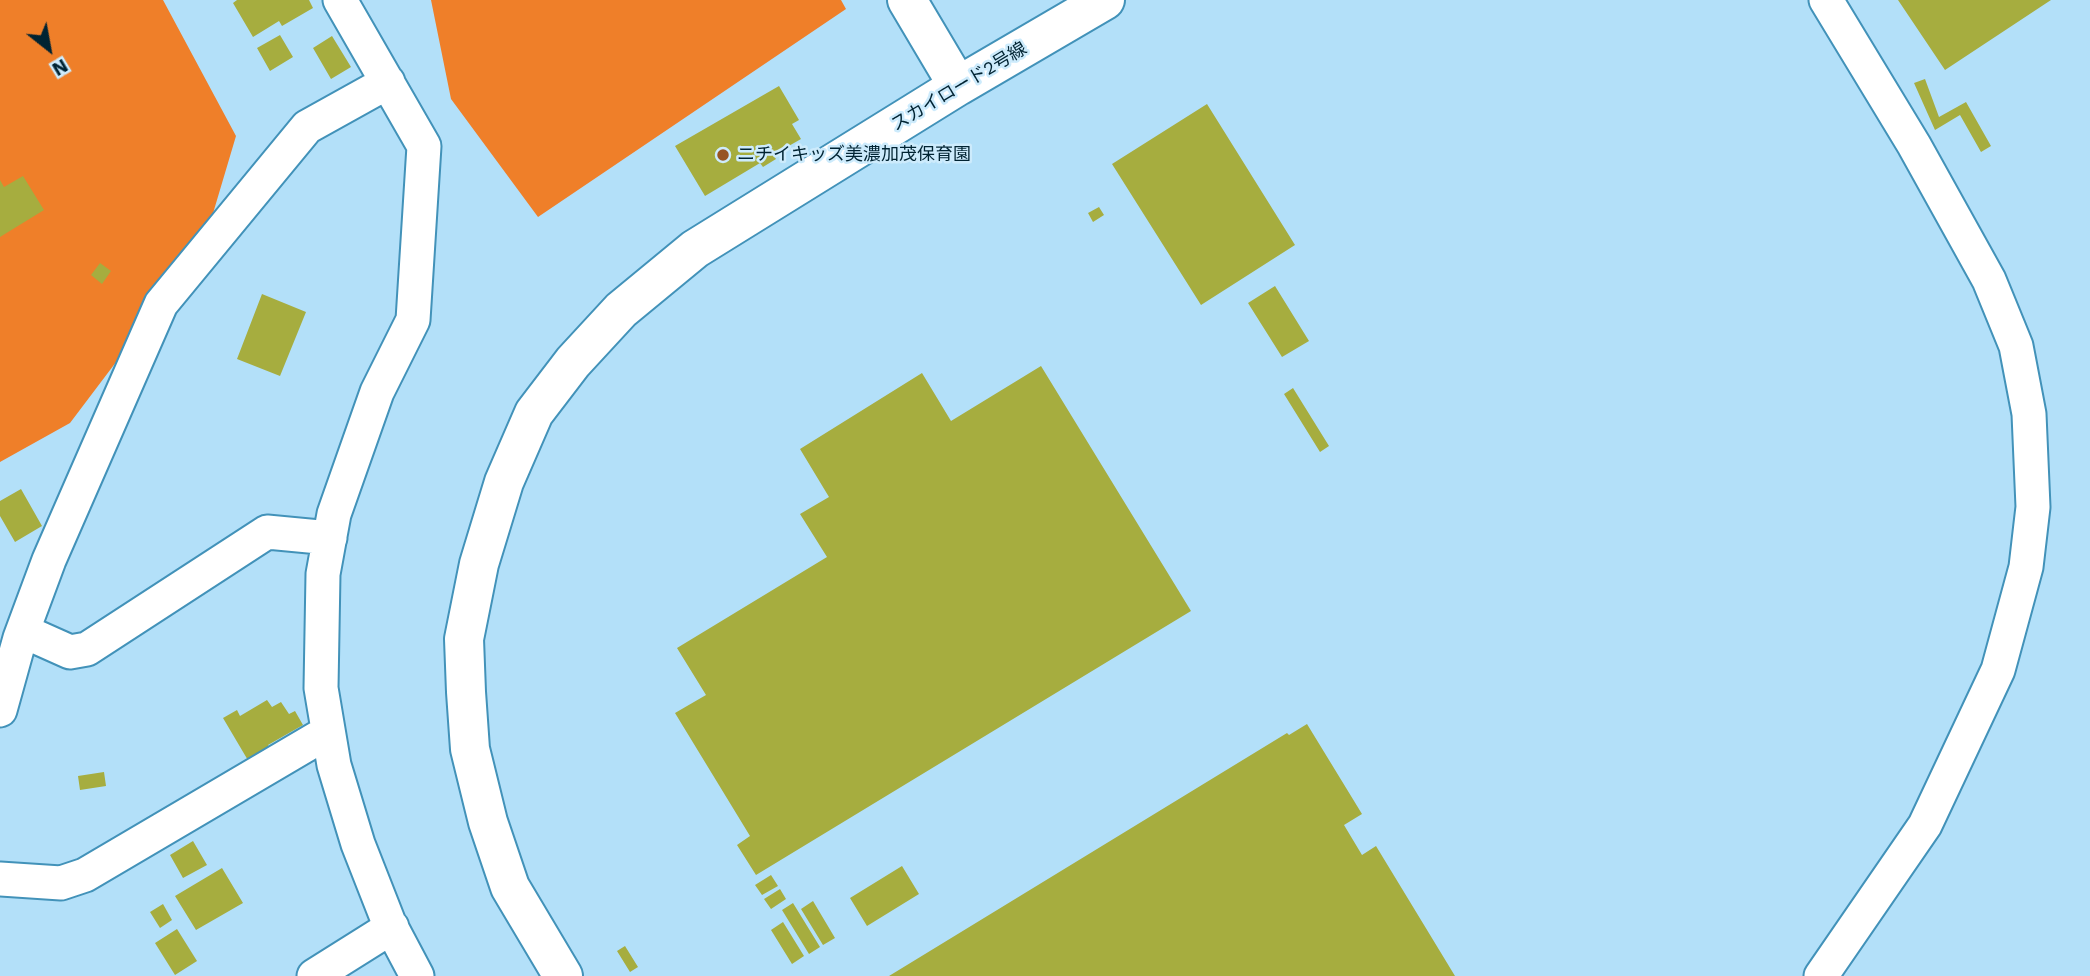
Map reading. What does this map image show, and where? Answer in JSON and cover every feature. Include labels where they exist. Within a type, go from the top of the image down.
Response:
[{"type":"street","points":[[340,0],[424,146],[413,320],[377,392],[334,514],[323,574],[321,688],[334,765],[358,844],[391,928],[418,976]]},
{"type":"street","points":[[907,0],[958,86]]},
{"type":"street","name":"スカイロード2号線","points":[[563,976],[510,887],[492,835],[470,749],[466,692],[464,639],[479,564],[504,482],[534,413],[573,362],[621,310],[695,250],[958,86],[1105,0]]},
{"type":"street","points":[[1821,976],[1924,825],[1998,670],[2026,567],[2033,507],[2029,414],[2016,346],[1994,291],[1914,145],[1826,0]]},
{"type":"street","points":[[0,710],[23,631],[49,560],[161,303],[307,127],[388,82]]},
{"type":"street","points":[[23,631],[70,652],[87,649],[267,532],[330,538]]},
{"type":"street","points":[[0,879],[61,883],[85,874],[328,732]]},
{"type":"street","points":[[314,976],[391,928]]},
{"type":"shaded area","points":[[0,0],[163,0],[236,136],[203,247],[70,423],[0,462]]},
{"type":"shaded area","points":[[431,0],[841,0],[846,9],[538,217],[451,99]]},
{"type":"building","points":[[237,0],[309,0],[313,8],[282,26],[279,21],[253,37],[233,3]]},
{"type":"building","points":[[1898,0],[2051,0],[1945,70]]},
{"type":"building","points":[[280,35],[293,57],[270,71],[257,48]]},
{"type":"building","points":[[332,36],[351,67],[331,79],[313,48]]},
{"type":"building","points":[[1925,79],[1939,117],[1966,102],[1991,146],[1981,152],[1960,115],[1935,130],[1914,83]]},
{"type":"building","points":[[779,86],[799,120],[792,124],[801,139],[773,155],[776,159],[763,167],[760,163],[705,196],[675,146]]},
{"type":"building","points":[[1207,104],[1295,245],[1201,305],[1112,164]]},
{"type":"building","points":[[23,176],[44,210],[0,237],[0,180],[4,187]]},
{"type":"building","points":[[1099,207],[1104,215],[1093,222],[1088,213]]},
{"type":"building","points":[[100,263],[111,271],[102,284],[91,275]]},
{"type":"building","points":[[1275,286],[1309,341],[1282,357],[1248,303]]},
{"type":"building","points":[[262,294],[306,312],[280,376],[237,359]]},
{"type":"building","points":[[1041,366],[1191,611],[756,875],[737,845],[750,836],[675,713],[706,695],[677,648],[827,557],[800,514],[829,497],[800,449],[922,373],[951,421]]},
{"type":"building","points":[[1293,388],[1329,446],[1320,452],[1284,394]]},
{"type":"building","points":[[21,489],[42,526],[15,542],[0,516],[0,501]]},
{"type":"building","points":[[267,700],[272,707],[281,702],[289,714],[295,711],[303,725],[268,745],[271,749],[249,762],[223,718],[237,710],[240,716]]},
{"type":"building","points":[[1307,724],[1362,814],[1344,825],[1362,855],[1376,846],[1455,976],[889,976],[1287,733],[1289,735]]},
{"type":"building","points":[[104,772],[106,786],[80,790],[78,776]]},
{"type":"building","points":[[193,841],[207,865],[183,878],[170,855]]},
{"type":"building","points":[[902,866],[919,894],[867,926],[850,898]]},
{"type":"building","points":[[222,868],[243,903],[196,930],[175,896]]},
{"type":"building","points":[[771,875],[778,886],[762,895],[755,885]]},
{"type":"building","points":[[780,889],[786,899],[771,909],[764,899]]},
{"type":"building","points":[[813,901],[835,938],[823,945],[801,909]]},
{"type":"building","points":[[793,903],[820,947],[809,954],[782,910]]},
{"type":"building","points":[[163,904],[172,920],[160,928],[150,912]]},
{"type":"building","points":[[783,922],[804,956],[792,964],[771,930]]},
{"type":"building","points":[[177,929],[197,961],[175,975],[155,943]]},
{"type":"building","points":[[625,946],[638,967],[630,972],[617,951]]},
{"type":"place","name":"ニチイキッズ美濃加茂保育園","points":[[723,155]]}]
